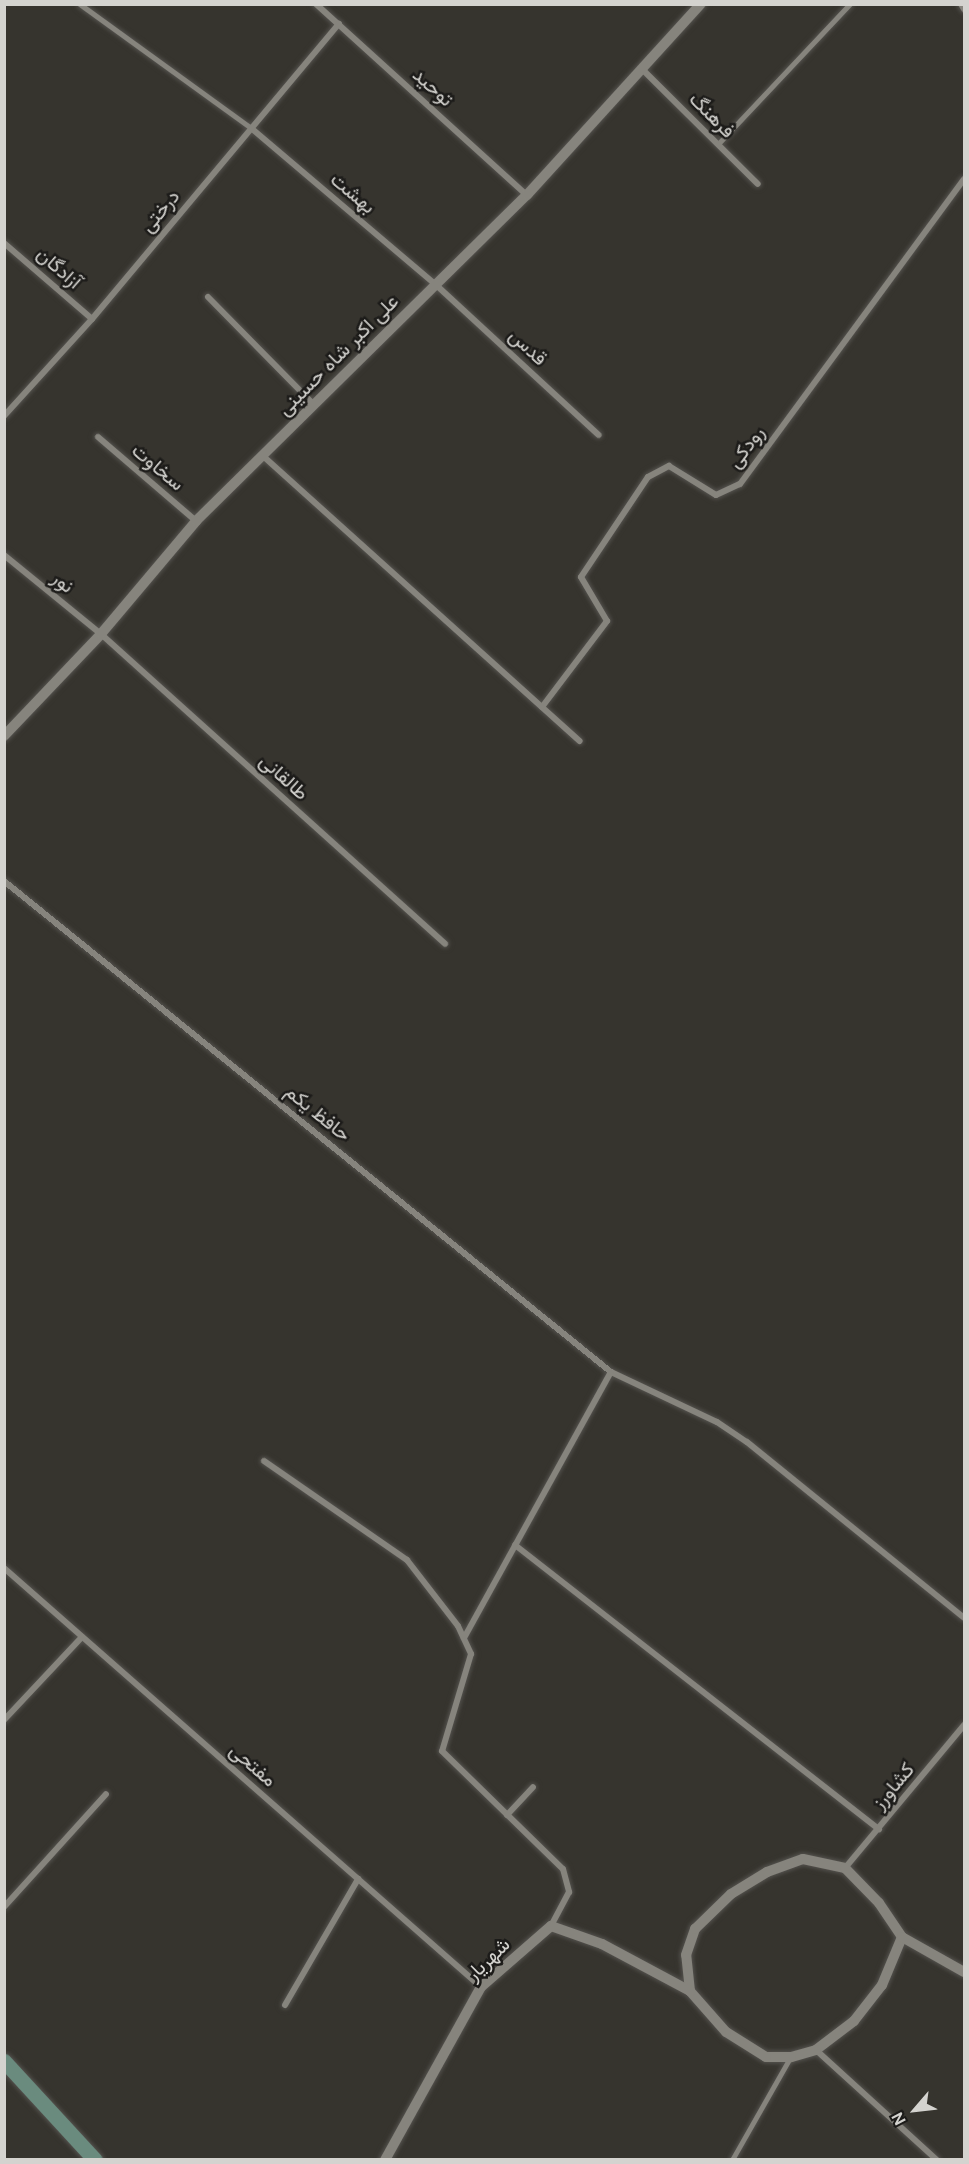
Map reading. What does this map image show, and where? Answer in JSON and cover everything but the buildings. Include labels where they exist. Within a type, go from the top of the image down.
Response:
[{"type":"main road","points":[[4,2061],[95,2160]]},
{"type":"street","name":"توحید","points":[[316,4],[527,195]]},
{"type":"street","name":"علی اکبر شاه حسینی","points":[[4,736],[101,634],[196,521],[434,284],[527,195],[701,4]]},
{"type":"street","points":[[960,4],[964,9]]},
{"type":"street","name":"درختی","points":[[4,416],[92,319],[339,24]]},
{"type":"street","name":"فرهنگ","points":[[642,69],[758,184]]},
{"type":"street","name":"بهشت","points":[[251,128],[434,284]]},
{"type":"street","name":"رودکی","points":[[542,707],[607,621],[581,577],[648,477],[669,466],[716,495],[740,484],[964,179]]},
{"type":"street","name":"آزادگان","points":[[4,243],[92,319]]},
{"type":"street","name":"قدس","points":[[434,284],[599,435]]},
{"type":"street","points":[[208,297],[314,405]]},
{"type":"street","name":"سخاوت","points":[[98,437],[196,521]]},
{"type":"street","points":[[263,456],[579,741]]},
{"type":"street","name":"نور","points":[[4,555],[101,634]]},
{"type":"street","name":"طالقانی","points":[[101,634],[445,944]]},
{"type":"street","name":"حافظ یکم","points":[[4,880],[611,1372],[717,1422],[747,1442],[964,1618]]},
{"type":"street","points":[[464,1638],[611,1372]]},
{"type":"street","points":[[264,1461],[407,1560],[464,1638],[471,1654],[442,1751],[563,1869],[569,1892],[551,1926],[602,1944],[690,1990],[726,2032],[766,2057],[791,2057],[816,2050],[854,2021],[882,1985],[902,1937]]},
{"type":"street","points":[[515,1545],[879,1829]]},
{"type":"street","name":"مفتحی","points":[[4,1568],[481,1987]]},
{"type":"street","points":[[4,1720],[82,1637]]},
{"type":"street","name":"کشاورز","points":[[846,1868],[964,1725]]},
{"type":"street","points":[[507,1815],[533,1787]]},
{"type":"street","points":[[4,1907],[106,1794]]},
{"type":"street","points":[[690,1990],[686,1955],[695,1929],[732,1894],[767,1872],[803,1859],[846,1868],[879,1903],[902,1937],[964,1972]]},
{"type":"street","points":[[285,2005],[358,1879]]},
{"type":"street","name":"شهریار","points":[[385,2160],[481,1987],[551,1926]]},
{"type":"street","points":[[816,2050],[936,2160]]},
{"type":"lane","points":[[80,4],[251,128]]},
{"type":"lane","points":[[718,144],[850,4]]},
{"type":"lane","points":[[732,2160],[791,2057]]}]
